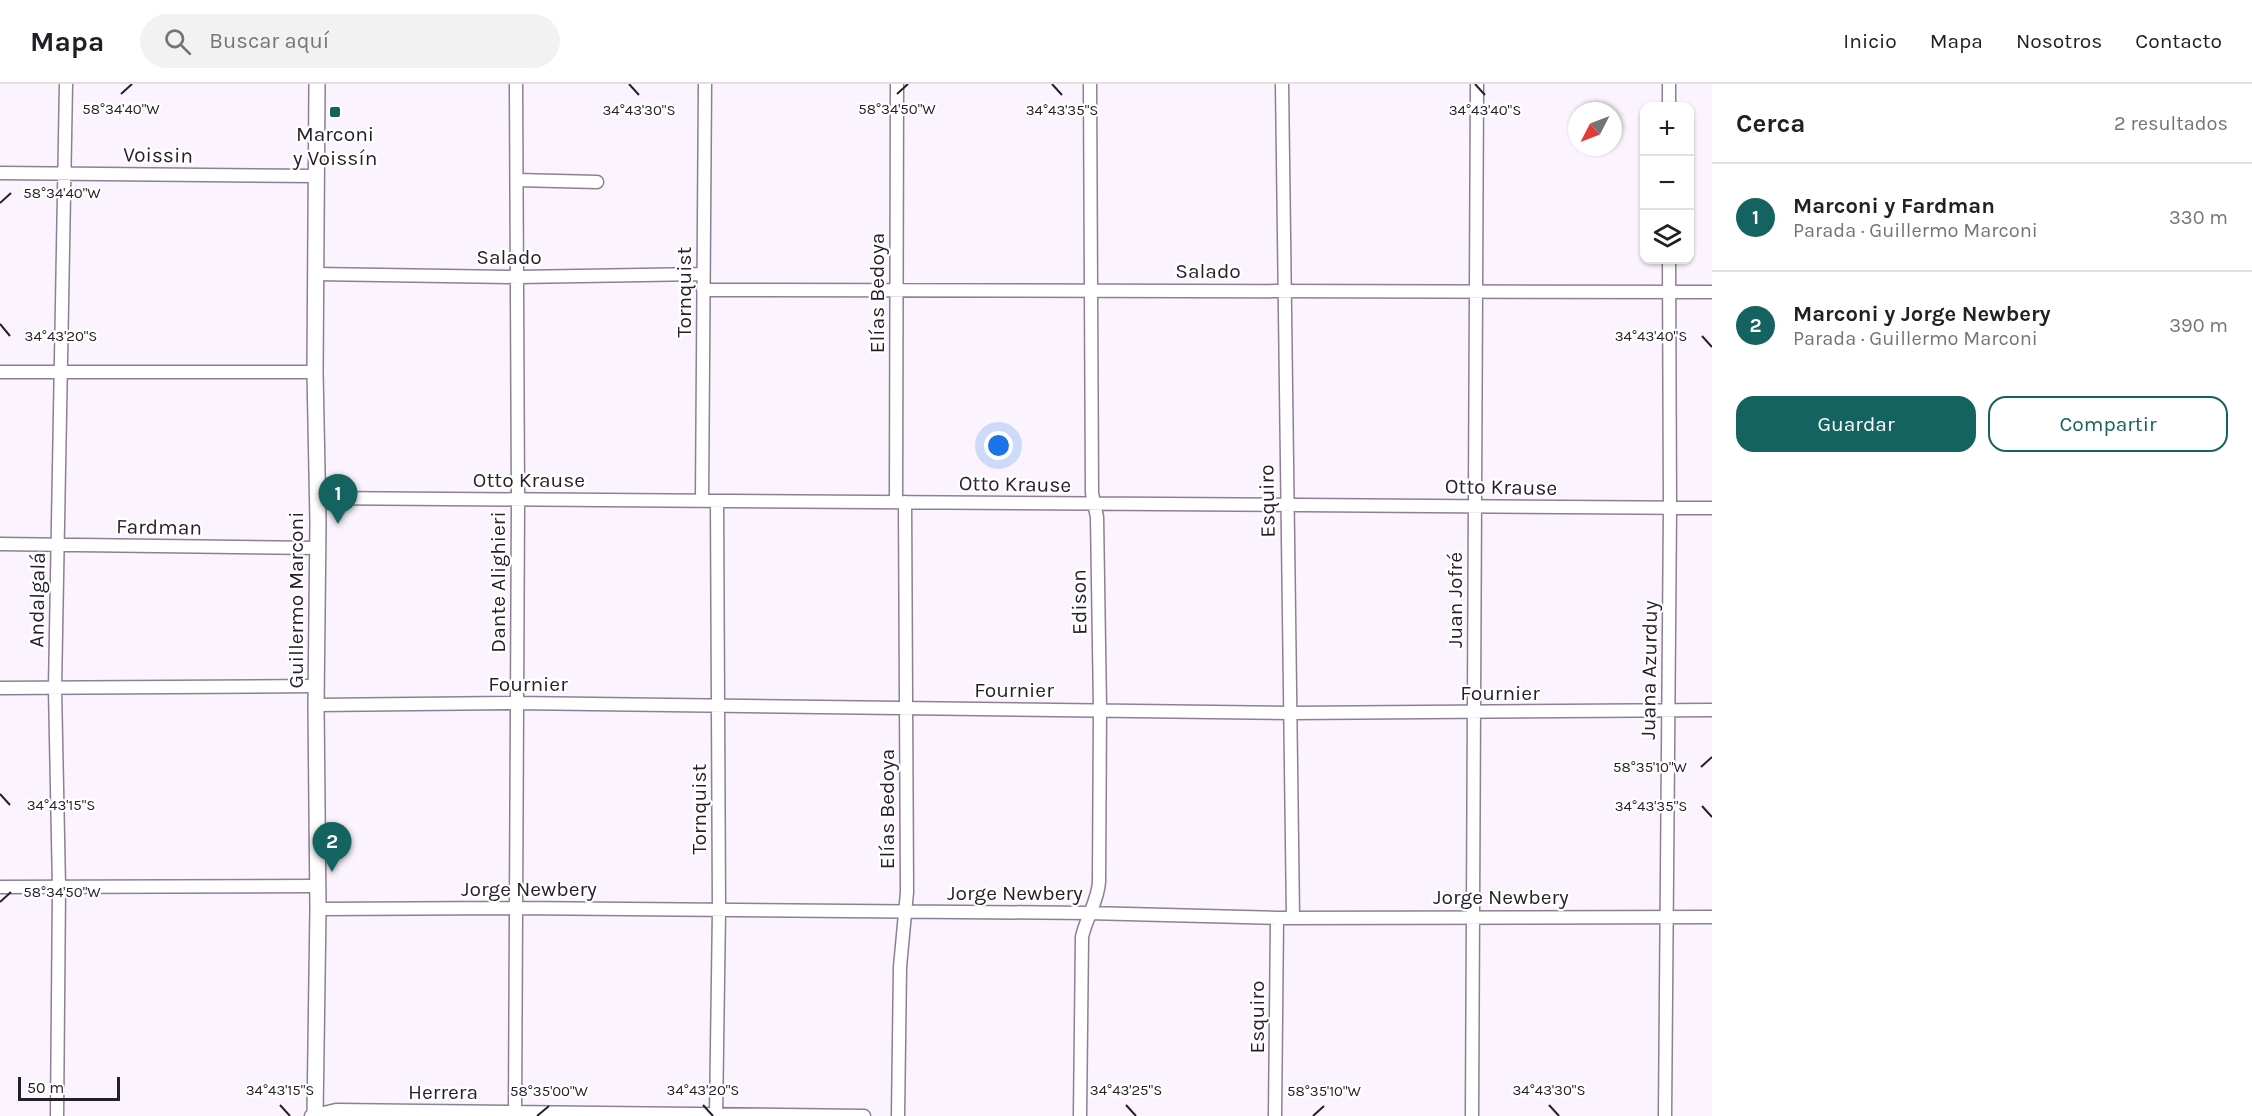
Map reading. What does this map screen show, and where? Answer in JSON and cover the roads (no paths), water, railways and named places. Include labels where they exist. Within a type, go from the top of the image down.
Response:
[{"type":"street","name":"Andalgalá","points":[[57,1116],[59,888],[55,688],[66,84]]},
{"type":"street","name":"Guillermo Marconi","points":[[314,1115],[318,909],[316,686],[318,498],[315,372],[317,84]]},
{"type":"street","name":"Dante Alighieri","points":[[515,1114],[518,500],[516,84]]},
{"type":"street","name":"Tornquist","points":[[702,500],[705,84]]},
{"type":"street","name":"Elías Bedoya","points":[[897,84],[897,290],[907,709],[907,892],[900,967],[898,1116]]},
{"type":"street","name":"Edison","points":[[1080,1116],[1082,936],[1088,913],[1098,891],[1100,709],[1097,517],[1092,493],[1090,84]]},
{"type":"street","name":"Esquiro","points":[[1282,84],[1293,917]]},
{"type":"street","name":"Juan Jofré","points":[[1472,1116],[1476,84]]},
{"type":"street","points":[[1669,84],[1669,102]]},
{"type":"street","name":"Voissin","points":[[0,173],[316,176]]},
{"type":"street","points":[[517,180],[597,182]]},
{"type":"street","name":"Juana Azurduy","points":[[1665,1116],[1670,508],[1669,264]]},
{"type":"street","name":"Salado","points":[[316,274],[518,277],[703,274]]},
{"type":"street","name":"Salado","points":[[703,290],[1712,292]]},
{"type":"street","points":[[0,372],[315,372]]},
{"type":"street","name":"Otto Krause","points":[[318,498],[1712,508]]},
{"type":"street","name":"Tornquist","points":[[716,1115],[719,910],[717,501]]},
{"type":"street","name":"Fardman","points":[[0,544],[318,548]]},
{"type":"street","points":[[0,688],[316,686]]},
{"type":"street","name":"Fournier","points":[[316,705],[517,703],[1291,713],[1712,710]]},
{"type":"street","points":[[0,887],[318,886]]},
{"type":"street","name":"Jorge Newbery","points":[[318,909],[516,908],[1088,913],[1277,918],[1712,917]]},
{"type":"street","name":"Esquiro","points":[[1275,1116],[1277,918]]},
{"type":"street","name":"Herrera","points":[[314,1115],[336,1110],[515,1114],[864,1116]]},
{"type":"place","name":"Marconi y Voissín","points":[[335,112]]},
{"type":"place","name":"Marconi y Fardman","points":[[338,524]]},
{"type":"place","name":"Marconi y Jorge Newbery","points":[[332,872]]}]
